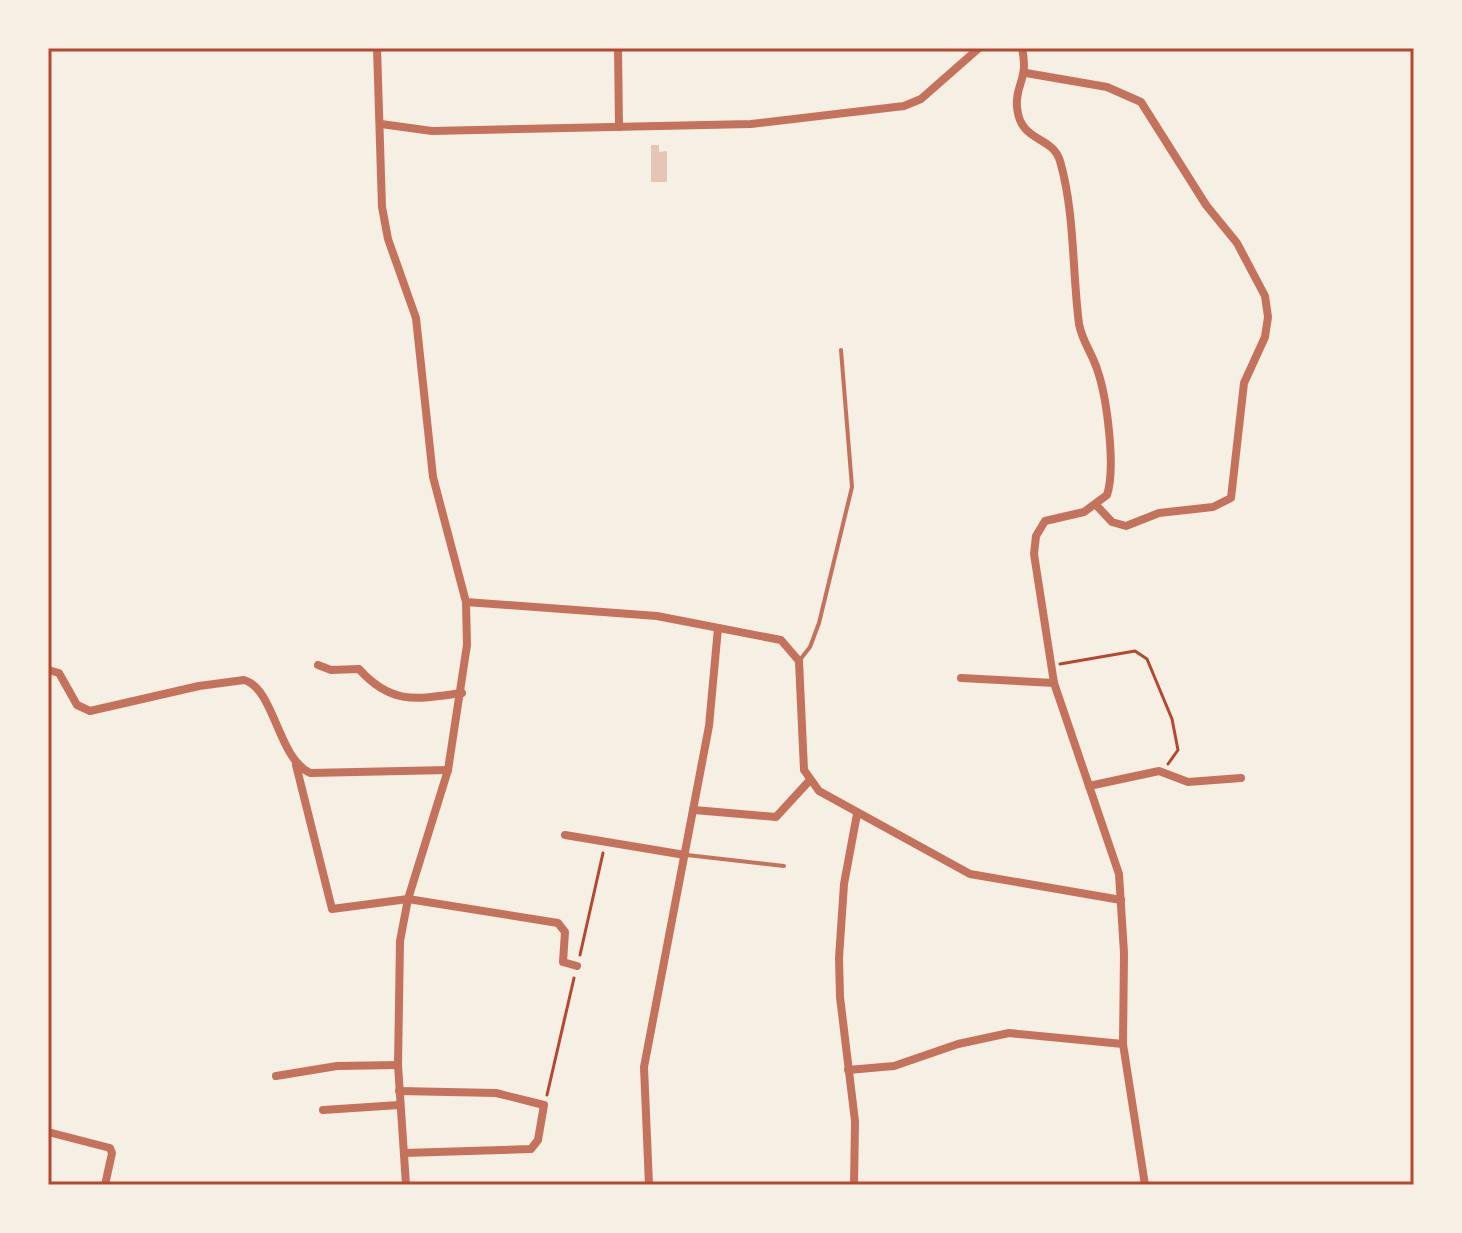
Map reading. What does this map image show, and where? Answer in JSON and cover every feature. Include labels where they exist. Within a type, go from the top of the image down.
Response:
[{"type":"street","points":[[377,48],[382,207],[388,239],[416,318],[433,477],[466,602],[467,645],[462,693],[448,770],[408,899],[400,941],[398,1065],[406,1185]]},
{"type":"street","points":[[618,48],[619,127]]},
{"type":"street","points":[[381,124],[432,131],[751,124],[904,106],[921,99],[979,48]]},
{"type":"street","points":[[1022,48],[1026,73],[1017,107],[1022,127],[1032,138],[1048,144],[1060,159],[1076,264],[1082,337],[1099,373],[1112,462],[1107,495],[1097,506],[1045,521],[1036,536],[1034,554],[1054,683],[1113,851],[1121,900],[1123,1044],[1145,1185]]},
{"type":"street","points":[[1026,73],[1107,87],[1141,102],[1206,205],[1237,243],[1265,296],[1266,327],[1244,383],[1231,498],[1213,507],[1159,513],[1126,526],[1112,522],[1097,506]]},
{"type":"street","points":[[466,602],[657,616],[781,640],[799,661],[804,770],[819,791],[970,874],[1121,900]]},
{"type":"street","points":[[649,1185],[644,1067],[654,998],[709,726],[718,628]]},
{"type":"street","points":[[318,665],[331,670],[359,669],[382,689],[411,700],[462,693]]},
{"type":"street","points":[[48,670],[59,673],[77,705],[90,711],[199,686],[244,680],[251,682],[296,764],[329,906],[408,899],[558,923],[565,932],[563,962],[577,966]]},
{"type":"street","points":[[961,678],[1054,683]]},
{"type":"street","points":[[296,764],[310,773],[448,770]]},
{"type":"street","points":[[1089,786],[1159,771],[1188,782],[1241,778]]},
{"type":"street","points":[[694,810],[776,817],[810,780]]},
{"type":"street","points":[[854,1185],[855,1121],[839,958],[845,873],[857,814]]},
{"type":"street","points":[[565,835],[685,855]]},
{"type":"street","points":[[848,1070],[894,1066],[958,1044],[1009,1033],[1123,1044]]},
{"type":"street","points":[[276,1076],[337,1066],[398,1065]]},
{"type":"street","points":[[399,1091],[496,1093],[544,1105],[538,1140],[531,1149],[404,1153]]},
{"type":"street","points":[[323,1110],[399,1105]]},
{"type":"street","points":[[48,1132],[110,1148],[112,1153],[105,1185]]},
{"type":"lane","points":[[799,661],[819,623],[852,487],[841,350]]},
{"type":"lane","points":[[685,855],[784,866]]},
{"type":"path","points":[[1051,665],[1135,651],[1147,659],[1172,719],[1178,750],[1172,761],[1159,771]]},
{"type":"building","points":[[651,145],[659,145],[659,152],[667,151],[667,182],[651,182]]}]
